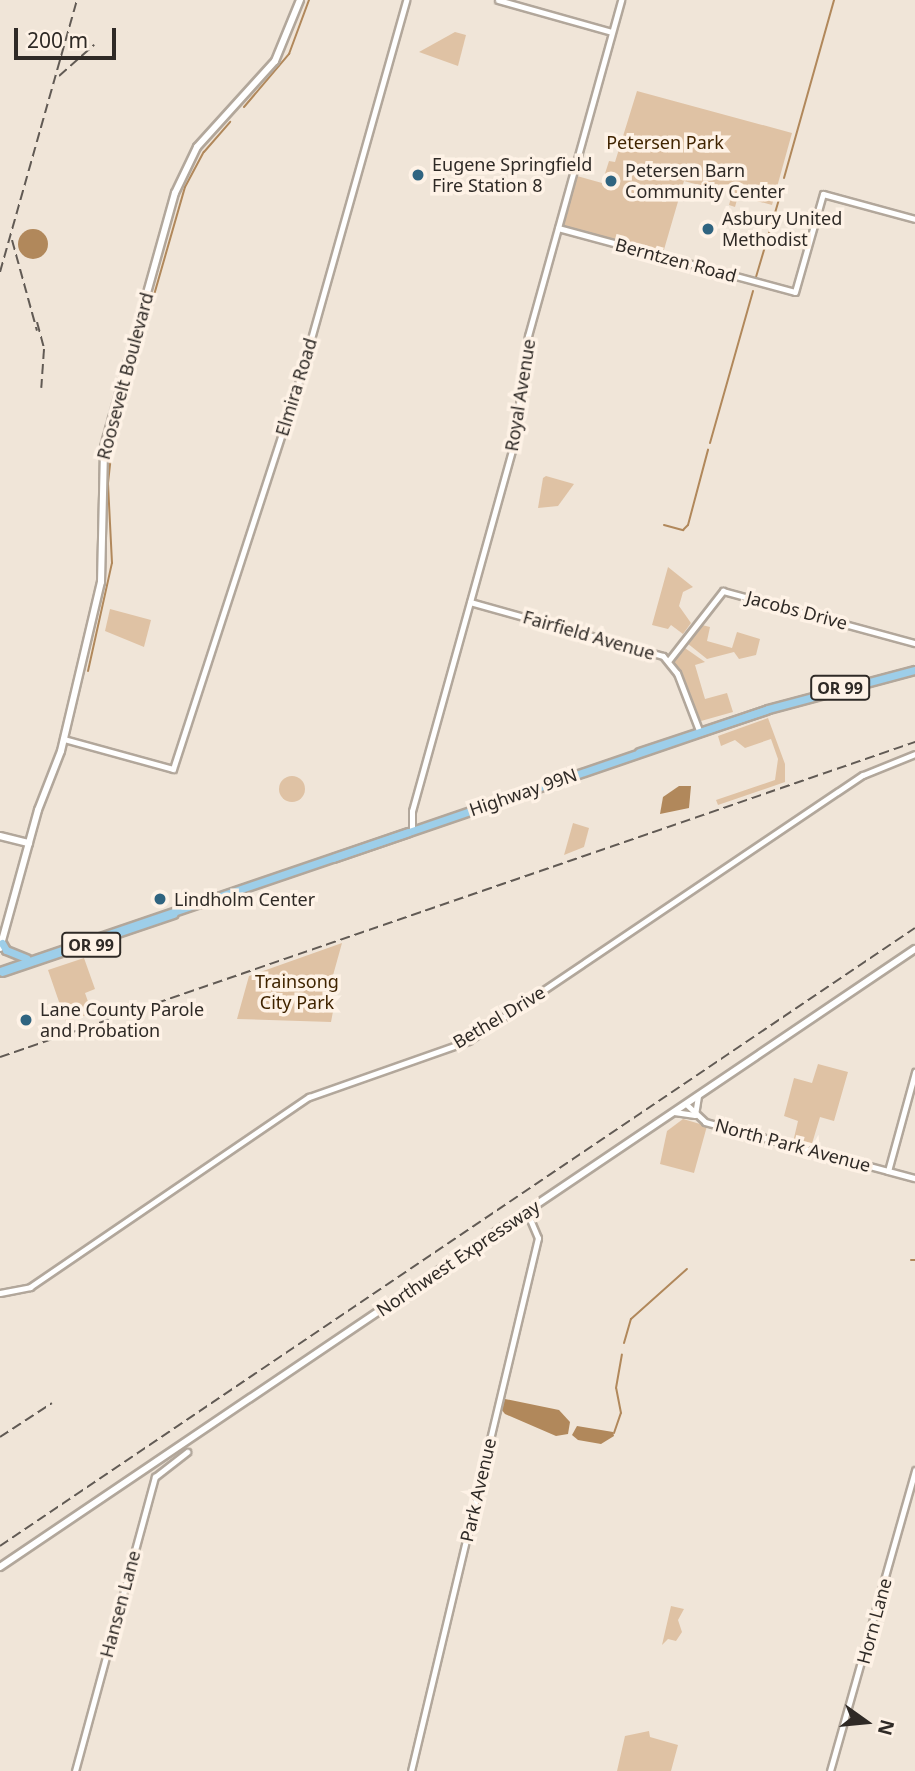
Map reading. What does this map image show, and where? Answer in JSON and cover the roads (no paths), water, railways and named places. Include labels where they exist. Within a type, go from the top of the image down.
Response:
[{"type":"main road","name":"Roosevelt Boulevard","points":[[1,946],[29,843],[64,739],[104,568],[101,469],[106,438],[175,193],[197,147],[275,61],[300,0]]},
{"type":"main road","name":"Highway 99N","points":[[0,972],[699,731],[915,670]]},
{"type":"main road","points":[[0,836],[29,843]]},
{"type":"main road","name":"Highway 99N","points":[[0,972],[30,958],[180,911]]},
{"type":"main road","points":[[1,946],[16,956],[30,958]]},
{"type":"main road","name":"Northwest Expressway","points":[[0,1567],[915,949]]},
{"type":"street","name":"Elmira Road","points":[[64,739],[173,769],[300,379],[406,0]]},
{"type":"street","points":[[498,0],[612,32]]},
{"type":"street","name":"Royal Avenue","points":[[410,831],[412,811],[514,442],[524,354],[621,0]]},
{"type":"street","name":"Berntzen Road","points":[[558,228],[795,292],[822,194],[915,219]]},
{"type":"street","name":"Jacobs Drive","points":[[669,660],[716,596],[726,591],[915,643]]},
{"type":"street","name":"Fairfield Avenue","points":[[470,602],[669,660],[699,731]]},
{"type":"street","name":"Bethel Drive","points":[[0,1293],[25,1290],[309,1097],[468,1041],[863,775],[915,754]]},
{"type":"street","name":"North Park Avenue","points":[[686,1104],[695,1115],[888,1171],[915,1072]]},
{"type":"street","points":[[674,1112],[695,1115],[698,1096]]},
{"type":"street","points":[[888,1171],[915,1178]]},
{"type":"street","name":"Park Avenue","points":[[411,1771],[538,1239],[527,1212]]},
{"type":"street","name":"Hansen Lane","points":[[75,1771],[155,1477],[187,1452]]},
{"type":"street","name":"Horn Lane","points":[[830,1771],[915,1470]]},
{"type":"waterway","points":[[244,107],[289,54],[309,0]]},
{"type":"waterway","points":[[784,178],[834,0]]},
{"type":"waterway","points":[[88,671],[112,563],[108,483],[113,438],[185,187],[204,152],[230,122]]},
{"type":"waterway","points":[[756,277],[782,189]]},
{"type":"waterway","points":[[710,443],[753,291]]},
{"type":"waterway","points":[[664,525],[683,530],[688,525],[708,450]]},
{"type":"waterway","points":[[624,1343],[631,1319],[687,1269]]},
{"type":"waterway","points":[[614,1433],[621,1413],[616,1388],[622,1355]]},
{"type":"railway","points":[[0,272],[77,0]]},
{"type":"railway","points":[[59,76],[94,45]]},
{"type":"railway","points":[[12,240],[37,331]]},
{"type":"railway","points":[[37,322],[44,349],[41,388]]},
{"type":"railway","points":[[0,1057],[915,742]]},
{"type":"railway","points":[[0,1546],[915,928]]},
{"type":"railway","points":[[0,1437],[52,1403]]},
{"type":"place","name":"Eugene Springfield Fire Station 8","points":[[418,175]]},
{"type":"place","name":"Petersen Barn Community Center","points":[[611,181]]},
{"type":"place","name":"Asbury United Methodist","points":[[708,229]]},
{"type":"place","name":"Lindholm Center","points":[[160,899]]},
{"type":"place","name":"Lane County Parole and Probation","points":[[26,1020]]},
{"type":"park label","name":"Petersen Park","points":[[665,142]]},
{"type":"park label","name":"Trainsong City Park","points":[[297,992]]}]
